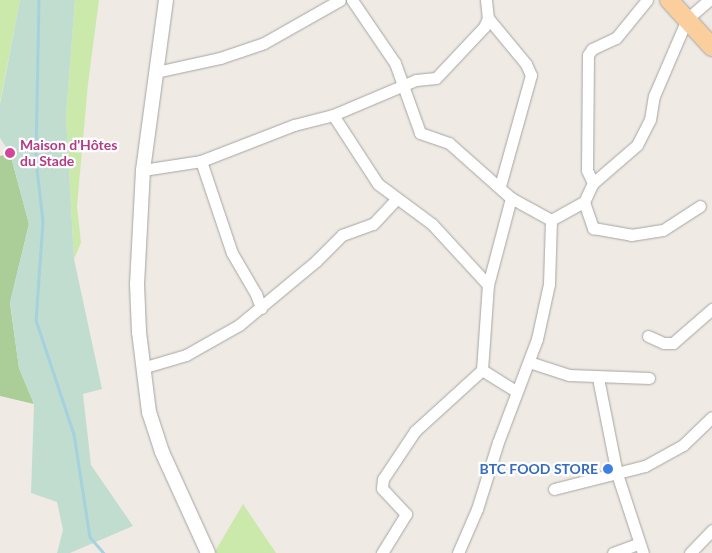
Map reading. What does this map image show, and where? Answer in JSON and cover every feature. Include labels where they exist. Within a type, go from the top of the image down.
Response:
[{"type":"main road","points":[[669,0],[712,47]]},
{"type":"street","points":[[166,0],[143,170],[137,284],[142,368],[149,412],[162,452],[208,553]]},
{"type":"street","points":[[156,72],[220,58],[264,43],[340,0]]},
{"type":"street","points":[[352,0],[395,63],[405,84],[420,133],[448,143],[500,186],[511,198],[551,220]]},
{"type":"street","points":[[143,170],[201,161],[294,125],[333,115],[405,84],[439,75],[484,27],[488,18],[486,0]]},
{"type":"street","points":[[593,183],[587,170],[588,55],[592,49],[616,38],[647,0]]},
{"type":"street","points":[[551,220],[584,202],[593,183],[637,145],[650,120],[654,96],[687,19],[709,0]]},
{"type":"street","points":[[488,18],[526,64],[530,75],[500,186]]},
{"type":"street","points":[[333,115],[364,165],[396,199],[432,224],[488,285]]},
{"type":"street","points":[[201,161],[232,253],[256,294],[261,308]]},
{"type":"street","points":[[382,553],[406,514],[382,488],[383,479],[415,431],[482,370],[488,285],[511,198]]},
{"type":"street","points":[[142,368],[195,351],[261,308],[342,235],[373,224],[396,199]]},
{"type":"street","points":[[584,202],[593,228],[620,235],[663,230],[700,206]]},
{"type":"street","points":[[458,553],[477,509],[516,392],[529,362],[548,284],[551,220]]},
{"type":"street","points":[[648,336],[664,343],[673,343],[712,309]]},
{"type":"street","points":[[529,362],[569,375],[598,378],[649,378]]},
{"type":"street","points":[[482,370],[516,392]]},
{"type":"street","points":[[598,378],[617,474],[641,548],[613,553]]},
{"type":"street","points":[[554,488],[645,466],[673,451],[712,417]]},
{"type":"street","points":[[690,553],[712,530]]},
{"type":"green space","points":[[0,0],[20,0],[0,102]]},
{"type":"green space","points":[[20,0],[75,0],[66,116],[74,259],[102,389],[83,394],[91,465],[133,526],[70,553],[57,553],[63,530],[57,502],[31,493],[34,404],[19,368],[10,302],[29,224],[10,153],[0,138],[0,104]]},
{"type":"green space","points":[[75,0],[99,0],[88,84],[77,206],[81,243],[74,259],[66,116]]},
{"type":"green space","points":[[10,153],[29,224],[10,303],[19,368],[34,404],[0,396],[0,156]]},
{"type":"green space","points":[[243,504],[276,553],[214,553]]},
{"type":"waterway","points":[[39,0],[36,160],[43,221],[36,320],[74,434],[90,537],[104,553]]},
{"type":"place","name":"Maison d'Hôtes du Stade","points":[[10,153]]},
{"type":"place","name":"BTC FOOD STORE","points":[[608,469]]}]
